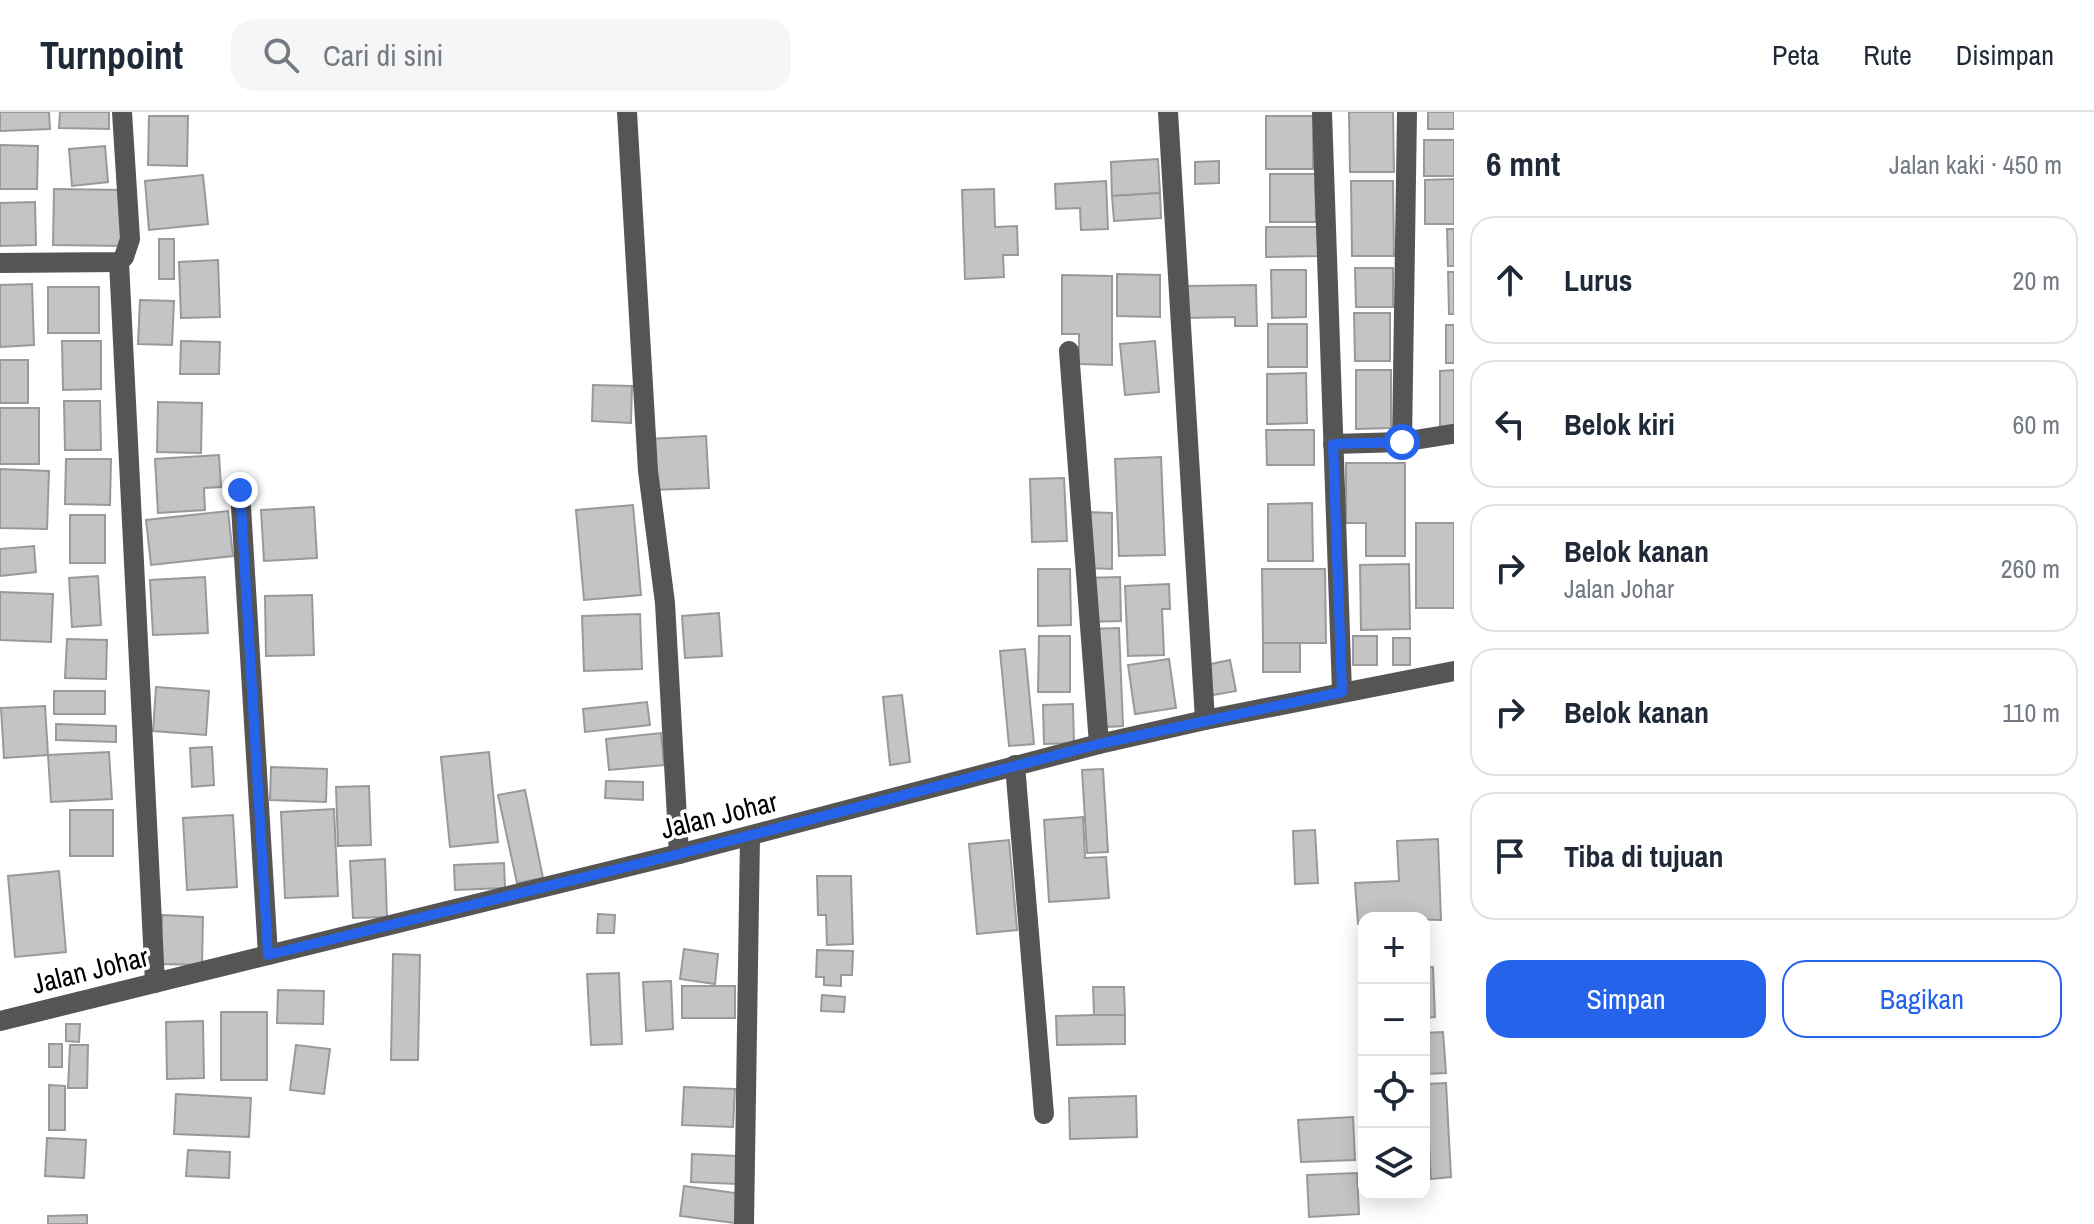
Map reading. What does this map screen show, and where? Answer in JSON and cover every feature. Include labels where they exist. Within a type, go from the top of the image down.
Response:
[{"type":"street","points":[[0,263],[119,262],[124,257],[130,239],[122,112]]},
{"type":"street","points":[[627,112],[648,471],[665,603],[679,854]]},
{"type":"street","points":[[1168,112],[1205,720]]},
{"type":"street","points":[[1322,112],[1342,692]]},
{"type":"street","points":[[1402,442],[1407,112]]},
{"type":"street","points":[[119,262],[155,983]]},
{"type":"street","points":[[1069,351],[1099,744]]},
{"type":"street","points":[[1333,444],[1402,442],[1452,434]]},
{"type":"street","points":[[240,490],[268,955]]},
{"type":"street","name":"Jalan Johar","points":[[0,1021],[679,854],[1099,744],[1454,671]]},
{"type":"street","points":[[1015,765],[1044,1114]]},
{"type":"street","points":[[744,1224],[750,836]]},
{"type":"building","points":[[0,112],[49,112],[50,129],[0,131]]},
{"type":"building","points":[[60,112],[109,112],[109,129],[59,128]]},
{"type":"building","points":[[1349,112],[1393,112],[1394,172],[1350,172]]},
{"type":"building","points":[[1428,112],[1454,112],[1454,129],[1428,129]]},
{"type":"building","points":[[149,116],[188,116],[187,166],[148,165]]},
{"type":"building","points":[[1266,116],[1313,116],[1313,169],[1266,169]]},
{"type":"building","points":[[1424,140],[1454,140],[1454,176],[1424,176]]},
{"type":"building","points":[[0,145],[38,146],[37,189],[0,189]]},
{"type":"building","points":[[105,146],[108,182],[72,186],[69,149]]},
{"type":"building","points":[[1158,159],[1160,193],[1112,196],[1111,162]]},
{"type":"building","points":[[1219,161],[1219,183],[1195,184],[1195,162]]},
{"type":"building","points":[[1270,174],[1315,174],[1316,222],[1270,222]]},
{"type":"building","points":[[203,175],[208,224],[149,230],[145,181]]},
{"type":"building","points":[[1454,179],[1454,224],[1425,224],[1425,180]]},
{"type":"building","points":[[1106,181],[1108,229],[1081,230],[1080,208],[1056,209],[1055,184]]},
{"type":"building","points":[[1351,181],[1393,181],[1394,256],[1352,256]]},
{"type":"building","points":[[54,189],[125,190],[124,246],[53,245]]},
{"type":"building","points":[[994,189],[995,227],[1017,226],[1018,255],[1003,255],[1004,277],[965,279],[962,190]]},
{"type":"building","points":[[1160,193],[1161,218],[1114,221],[1112,196]]},
{"type":"building","points":[[35,202],[36,245],[0,246],[0,203]]},
{"type":"building","points":[[1266,227],[1318,227],[1318,256],[1266,257]]},
{"type":"building","points":[[1447,229],[1454,229],[1454,266],[1448,266]]},
{"type":"building","points":[[159,239],[174,239],[174,279],[159,279]]},
{"type":"building","points":[[218,260],[220,317],[181,318],[179,262]]},
{"type":"building","points":[[1355,268],[1393,268],[1393,307],[1356,307]]},
{"type":"building","points":[[1271,270],[1306,270],[1306,317],[1272,318]]},
{"type":"building","points":[[1448,272],[1454,272],[1454,314],[1449,314]]},
{"type":"building","points":[[1117,274],[1160,275],[1160,317],[1117,316]]},
{"type":"building","points":[[1062,275],[1112,276],[1112,365],[1079,364],[1079,334],[1062,334]]},
{"type":"building","points":[[32,284],[34,345],[0,347],[0,285]]},
{"type":"building","points":[[1256,285],[1257,326],[1235,326],[1235,317],[1185,318],[1184,286]]},
{"type":"building","points":[[48,287],[99,287],[99,333],[48,333]]},
{"type":"building","points":[[140,300],[174,301],[172,345],[138,344]]},
{"type":"building","points":[[1354,313],[1390,313],[1390,361],[1355,361]]},
{"type":"building","points":[[1268,324],[1307,324],[1307,367],[1268,367]]},
{"type":"building","points":[[1446,325],[1454,325],[1454,363],[1446,363]]},
{"type":"building","points":[[62,341],[101,341],[101,389],[63,390]]},
{"type":"building","points":[[181,341],[220,342],[219,374],[180,374]]},
{"type":"building","points":[[1155,341],[1159,392],[1125,395],[1120,344]]},
{"type":"building","points":[[0,360],[28,360],[28,403],[0,403]]},
{"type":"building","points":[[1356,370],[1391,370],[1391,428],[1356,429]]},
{"type":"building","points":[[1454,370],[1454,427],[1440,427],[1440,371]]},
{"type":"building","points":[[1306,373],[1307,423],[1267,424],[1267,374]]},
{"type":"building","points":[[593,385],[632,386],[631,423],[592,421]]},
{"type":"building","points":[[64,401],[100,401],[101,450],[65,450]]},
{"type":"building","points":[[158,402],[202,403],[201,453],[157,452]]},
{"type":"building","points":[[0,408],[39,408],[39,464],[0,464]]},
{"type":"building","points":[[1266,430],[1314,430],[1314,465],[1267,465]]},
{"type":"building","points":[[706,436],[709,488],[650,490],[647,439]]},
{"type":"building","points":[[219,455],[221,487],[204,488],[205,510],[158,513],[155,459]]},
{"type":"building","points":[[1161,457],[1165,555],[1119,556],[1115,459]]},
{"type":"building","points":[[66,459],[111,459],[110,505],[65,504]]},
{"type":"building","points":[[1346,463],[1405,463],[1405,556],[1366,556],[1366,523],[1346,523]]},
{"type":"building","points":[[0,469],[49,471],[47,529],[0,528]]},
{"type":"building","points":[[1064,478],[1067,541],[1032,542],[1030,479]]},
{"type":"building","points":[[1312,503],[1313,561],[1268,561],[1268,504]]},
{"type":"building","points":[[633,505],[641,595],[584,600],[576,510]]},
{"type":"building","points":[[314,507],[317,558],[264,561],[261,510]]},
{"type":"building","points":[[228,511],[233,556],[151,565],[146,520]]},
{"type":"building","points":[[1087,512],[1112,513],[1112,569],[1086,568]]},
{"type":"building","points":[[70,515],[105,515],[105,563],[70,563]]},
{"type":"building","points":[[1416,523],[1454,523],[1454,608],[1416,608]]},
{"type":"building","points":[[34,546],[36,572],[0,576],[0,549]]},
{"type":"building","points":[[1409,564],[1410,629],[1361,630],[1360,565]]},
{"type":"building","points":[[1038,569],[1070,569],[1071,625],[1038,626]]},
{"type":"building","points":[[1262,569],[1325,569],[1326,643],[1263,643]]},
{"type":"building","points":[[98,576],[101,625],[72,627],[69,578]]},
{"type":"building","points":[[205,577],[208,633],[153,635],[150,580]]},
{"type":"building","points":[[1120,577],[1121,621],[1086,622],[1085,578]]},
{"type":"building","points":[[1169,584],[1170,609],[1162,609],[1164,655],[1128,656],[1125,586]]},
{"type":"building","points":[[0,592],[53,594],[51,642],[0,640]]},
{"type":"building","points":[[312,595],[314,655],[266,656],[265,596]]},
{"type":"building","points":[[719,613],[722,656],[685,658],[682,616]]},
{"type":"building","points":[[640,614],[642,669],[584,671],[582,616]]},
{"type":"building","points":[[1119,628],[1123,726],[1090,728],[1086,629]]},
{"type":"building","points":[[1039,636],[1070,636],[1070,692],[1038,692]]},
{"type":"building","points":[[1353,636],[1377,636],[1377,665],[1353,665]]},
{"type":"building","points":[[1393,638],[1410,638],[1410,665],[1393,665]]},
{"type":"building","points":[[67,639],[107,640],[106,679],[65,678]]},
{"type":"building","points":[[1263,643],[1300,643],[1300,672],[1263,672]]},
{"type":"building","points":[[1025,649],[1034,744],[1009,746],[1000,651]]},
{"type":"building","points":[[1169,659],[1176,708],[1135,714],[1128,665]]},
{"type":"building","points":[[1230,660],[1236,691],[1207,696],[1201,666]]},
{"type":"building","points":[[156,687],[209,691],[206,735],[153,731]]},
{"type":"building","points":[[54,691],[105,691],[105,714],[54,714]]},
{"type":"building","points":[[902,695],[910,762],[890,765],[883,697]]},
{"type":"building","points":[[647,702],[650,725],[585,732],[583,709]]},
{"type":"building","points":[[1073,704],[1074,743],[1044,744],[1043,705]]},
{"type":"building","points":[[45,706],[48,755],[4,758],[1,708]]},
{"type":"building","points":[[56,724],[116,726],[116,742],[56,740]]},
{"type":"building","points":[[661,733],[664,765],[609,770],[606,739]]},
{"type":"building","points":[[212,747],[214,785],[192,787],[190,748]]},
{"type":"building","points":[[109,752],[112,799],[51,802],[48,755]]},
{"type":"building","points":[[489,752],[498,842],[450,847],[441,757]]},
{"type":"building","points":[[271,767],[327,769],[326,802],[270,800]]},
{"type":"building","points":[[1103,769],[1108,852],[1087,853],[1082,770]]},
{"type":"building","points":[[606,781],[643,782],[643,800],[605,798]]},
{"type":"building","points":[[369,786],[371,845],[338,846],[336,787]]},
{"type":"building","points":[[525,790],[543,878],[517,883],[498,795]]},
{"type":"building","points":[[334,809],[338,896],[285,898],[281,812]]},
{"type":"building","points":[[70,810],[113,810],[113,856],[70,856]]},
{"type":"building","points":[[233,815],[237,887],[187,890],[183,818]]},
{"type":"building","points":[[1083,817],[1085,858],[1106,857],[1109,898],[1049,902],[1044,820]]},
{"type":"building","points":[[1315,830],[1318,883],[1295,884],[1293,831]]},
{"type":"building","points":[[1438,839],[1441,920],[1430,920],[1430,912],[1358,912],[1358,924],[1355,883],[1399,881],[1397,841]]},
{"type":"building","points":[[1009,840],[1017,930],[977,934],[969,844]]},
{"type":"building","points":[[385,859],[387,917],[353,918],[350,861]]},
{"type":"building","points":[[504,863],[505,888],[455,890],[454,865]]},
{"type":"building","points":[[59,871],[66,952],[15,957],[8,876]]},
{"type":"building","points":[[817,876],[851,876],[853,944],[827,945],[826,915],[818,915]]},
{"type":"building","points":[[598,914],[615,915],[614,933],[597,933]]},
{"type":"building","points":[[162,915],[203,917],[202,965],[161,964]]},
{"type":"building","points":[[684,949],[718,954],[715,984],[680,979]]},
{"type":"building","points":[[817,950],[853,951],[852,975],[841,975],[841,986],[824,985],[824,977],[816,977]]},
{"type":"building","points":[[393,954],[420,955],[418,1060],[391,1060]]},
{"type":"building","points":[[1430,967],[1433,967],[1435,1017],[1430,1017],[1430,984]]},
{"type":"building","points":[[619,973],[622,1044],[591,1045],[587,974]]},
{"type":"building","points":[[671,981],[673,1029],[646,1031],[643,982]]},
{"type":"building","points":[[682,986],[735,986],[735,1018],[682,1018]]},
{"type":"building","points":[[1093,987],[1124,987],[1125,1015],[1094,1015]]},
{"type":"building","points":[[278,990],[324,991],[323,1024],[277,1023]]},
{"type":"building","points":[[822,995],[845,997],[844,1012],[821,1011]]},
{"type":"building","points":[[221,1012],[267,1012],[267,1080],[221,1080]]},
{"type":"building","points":[[1125,1015],[1125,1044],[1057,1045],[1056,1016]]},
{"type":"building","points":[[203,1021],[204,1078],[167,1079],[166,1022]]},
{"type":"building","points":[[66,1024],[80,1024],[79,1042],[66,1041]]},
{"type":"building","points":[[1443,1032],[1446,1073],[1430,1074],[1430,1033]]},
{"type":"building","points":[[49,1044],[62,1044],[62,1067],[49,1067]]},
{"type":"building","points":[[70,1045],[88,1045],[87,1088],[68,1088]]},
{"type":"building","points":[[296,1045],[330,1049],[324,1094],[290,1090]]},
{"type":"building","points":[[1446,1083],[1451,1177],[1431,1179],[1430,1084]]},
{"type":"building","points":[[49,1085],[65,1086],[65,1130],[49,1130]]},
{"type":"building","points":[[684,1087],[735,1089],[733,1127],[682,1125]]},
{"type":"building","points":[[176,1094],[251,1098],[249,1137],[174,1134]]},
{"type":"building","points":[[1136,1096],[1137,1137],[1070,1139],[1069,1098]]},
{"type":"building","points":[[1353,1117],[1355,1160],[1301,1162],[1298,1120]]},
{"type":"building","points":[[47,1138],[86,1140],[84,1178],[45,1176]]},
{"type":"building","points":[[188,1150],[230,1152],[229,1178],[186,1176]]},
{"type":"building","points":[[692,1154],[738,1156],[737,1184],[691,1182]]},
{"type":"building","points":[[1357,1173],[1359,1214],[1309,1217],[1307,1175]]},
{"type":"building","points":[[684,1186],[750,1195],[743,1224],[680,1216]]},
{"type":"building","points":[[87,1215],[87,1224],[48,1224],[48,1216]]},
{"type":"route","points":[[240,490],[268,955],[679,854],[1099,744],[1342,692],[1333,444],[1402,442]]}]
